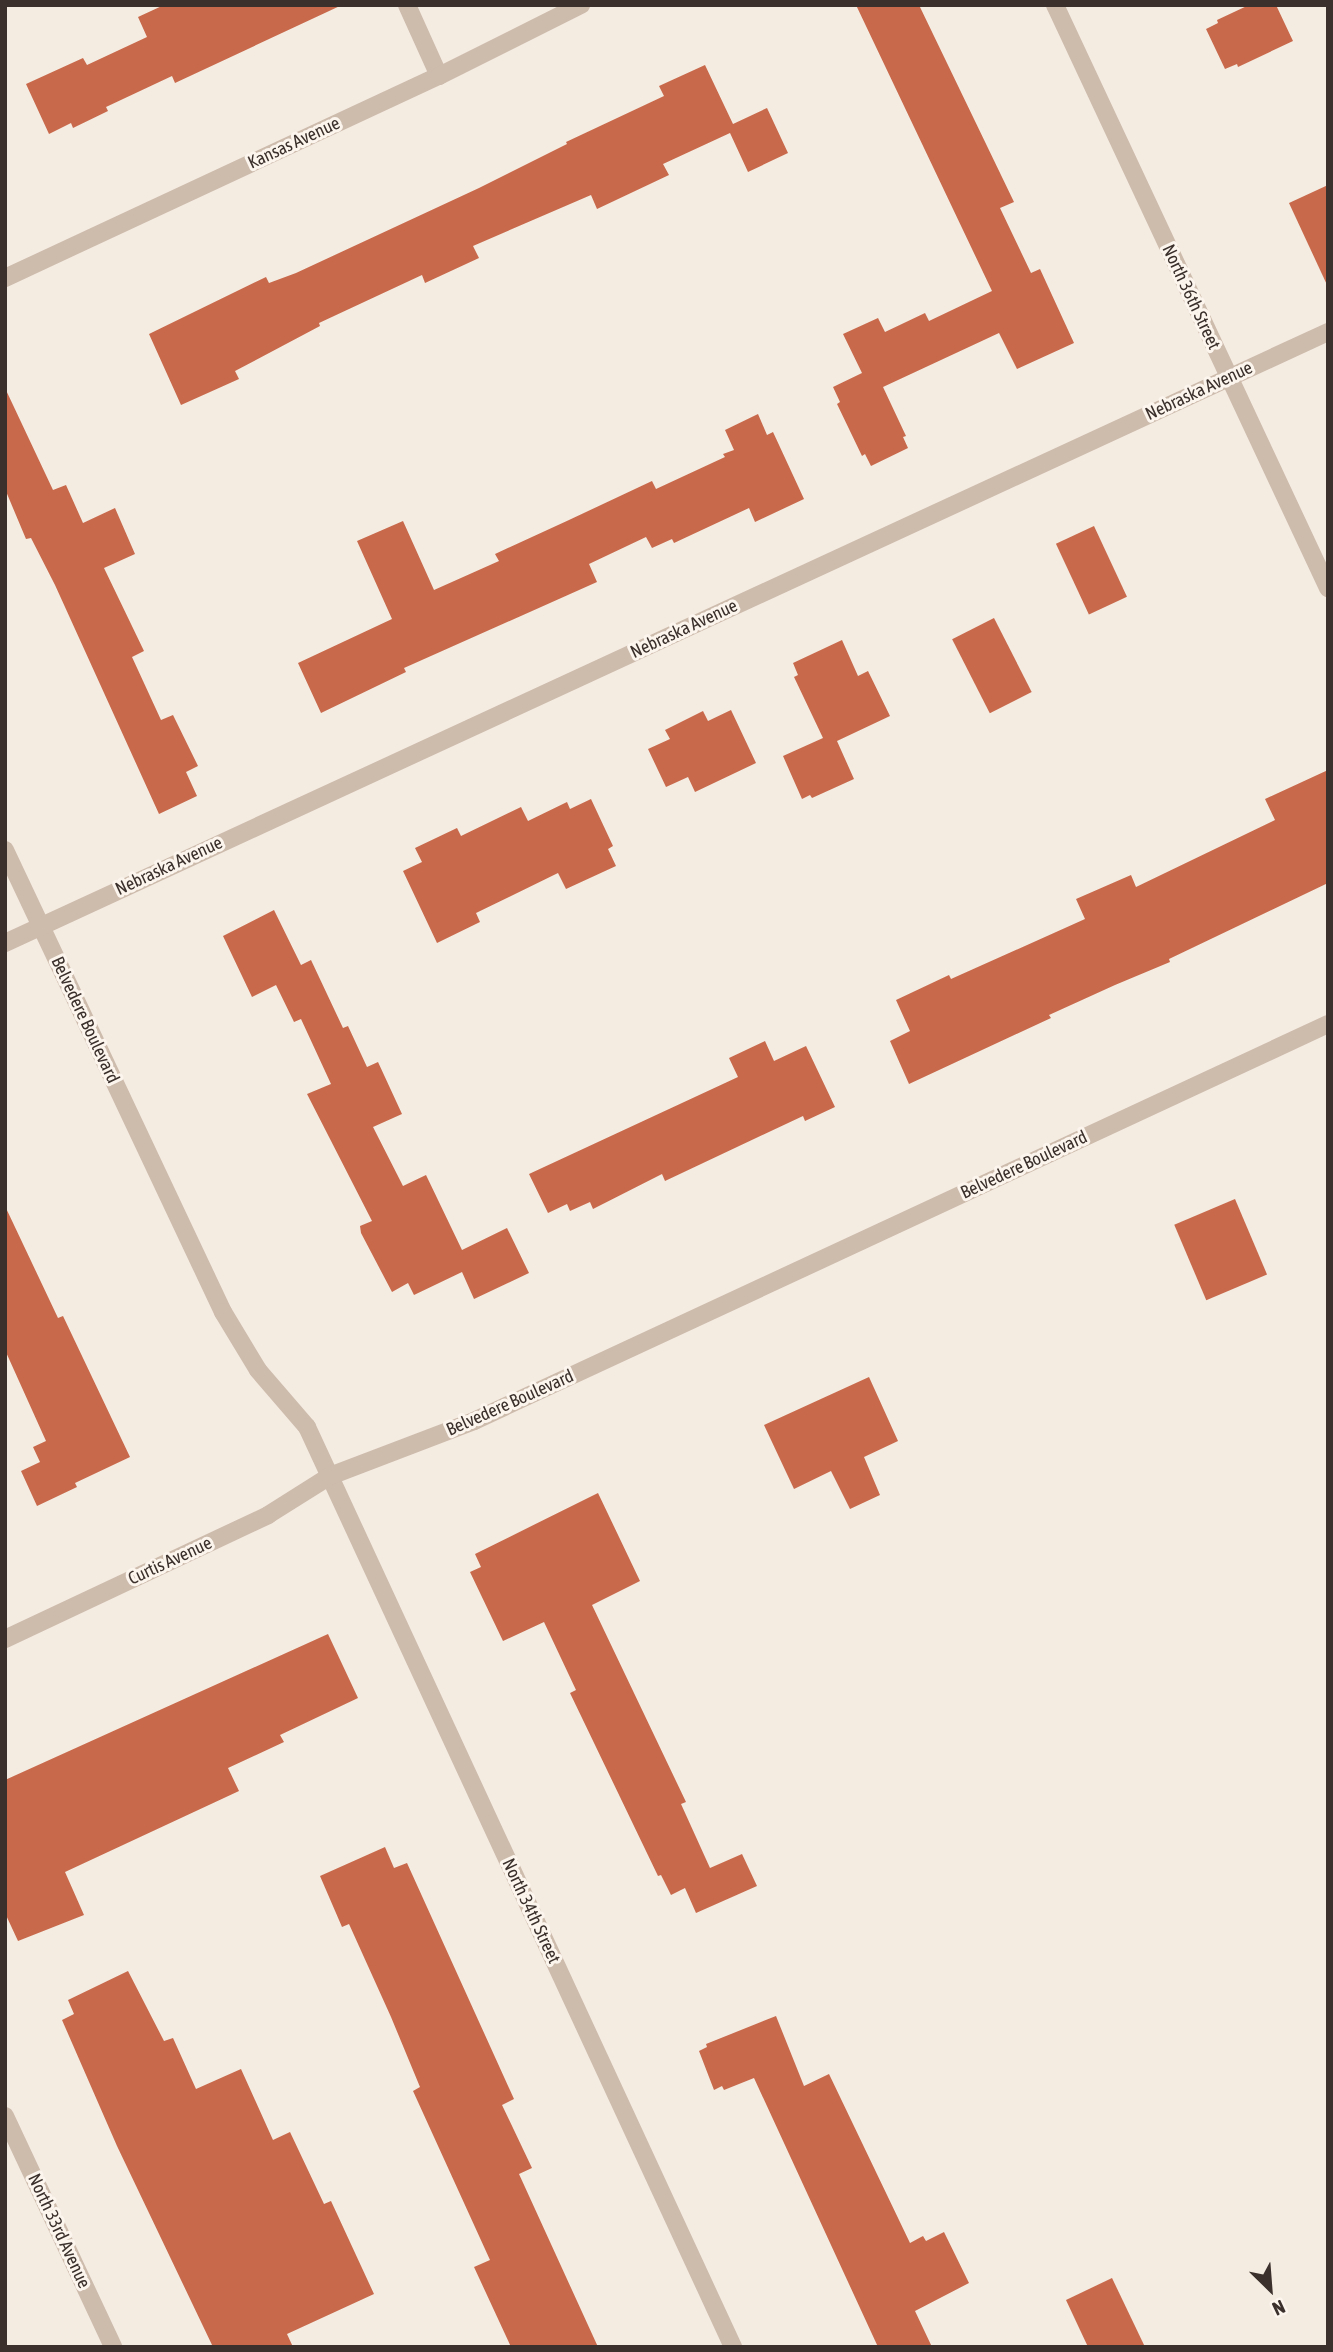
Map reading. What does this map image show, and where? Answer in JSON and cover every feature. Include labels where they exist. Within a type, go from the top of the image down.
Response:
[{"type":"street","points":[[407,5],[439,76]]},
{"type":"street","name":"Kansas Avenue","points":[[5,278],[439,76],[580,5]]},
{"type":"street","name":"North 36th Street","points":[[1055,5],[1328,588]]},
{"type":"street","name":"Nebraska Avenue","points":[[5,943],[1328,332]]},
{"type":"street","name":"Belvedere Boulevard","points":[[5,850],[223,1312],[258,1370],[307,1427],[330,1476],[474,1421],[1328,1024]]},
{"type":"street","name":"Curtis Avenue","points":[[5,1639],[268,1515],[330,1476]]},
{"type":"street","name":"North 34th Street","points":[[330,1476],[733,2347]]},
{"type":"street","name":"North 33rd Avenue","points":[[5,2116],[113,2347]]},
{"type":"building","points":[[164,5],[342,5],[175,83],[172,76],[106,107],[108,111],[73,128],[71,123],[49,134],[26,84],[83,58],[87,65],[147,37],[138,17]]},
{"type":"building","points":[[856,5],[919,5],[1014,202],[1000,208],[1031,273],[1040,269],[1074,343],[1017,369],[999,333],[883,387],[906,436],[903,437],[908,448],[871,466],[865,454],[862,456],[837,404],[840,402],[833,387],[862,373],[843,334],[878,318],[885,332],[925,313],[929,321],[992,291]]},
{"type":"building","points":[[1249,5],[1276,5],[1293,41],[1238,67],[1237,64],[1225,69],[1206,29],[1218,23],[1217,20]]},
{"type":"building","points":[[705,65],[733,124],[767,108],[788,153],[748,172],[730,133],[663,164],[669,175],[597,209],[591,195],[473,246],[479,258],[425,283],[422,275],[319,323],[320,326],[235,371],[239,379],[181,405],[149,334],[266,277],[269,283],[296,273],[479,188],[567,144],[566,142],[664,96],[659,86]]},
{"type":"building","points":[[1328,185],[1328,287],[1289,203]]},
{"type":"building","points":[[5,388],[53,490],[66,485],[83,523],[115,508],[135,554],[104,568],[144,651],[132,657],[161,720],[173,715],[198,766],[186,772],[197,796],[159,814],[55,585],[31,538],[26,539],[5,489]]},
{"type":"building","points":[[758,414],[767,435],[773,432],[804,499],[755,522],[749,508],[674,543],[672,539],[652,548],[646,537],[589,564],[597,582],[404,668],[406,672],[321,713],[298,663],[392,619],[357,541],[403,521],[434,590],[499,561],[495,554],[652,481],[656,489],[725,457],[723,454],[734,450],[725,430]]},
{"type":"building","points":[[1094,526],[1127,597],[1089,614],[1056,544]]},
{"type":"building","points":[[994,618],[1032,692],[990,713],[952,639]]},
{"type":"building","points":[[842,640],[858,676],[868,671],[890,716],[837,741],[854,779],[812,798],[810,795],[802,799],[783,756],[823,738],[794,677],[798,675],[793,663]]},
{"type":"building","points":[[731,710],[756,763],[695,792],[688,777],[666,787],[648,749],[670,739],[665,730],[703,711],[708,721]]},
{"type":"building","points":[[1328,770],[1328,883],[1169,959],[1170,962],[1049,1015],[1051,1018],[909,1084],[890,1041],[910,1031],[896,1000],[949,975],[951,979],[1085,919],[1076,899],[1131,875],[1136,887],[1275,820],[1265,799]]},
{"type":"building","points":[[591,799],[613,846],[608,849],[616,866],[566,889],[558,873],[476,913],[480,922],[437,943],[403,871],[422,862],[415,848],[457,828],[461,836],[521,807],[528,821],[567,802],[570,809]]},
{"type":"building","points":[[274,910],[301,965],[311,960],[343,1028],[348,1026],[367,1067],[378,1062],[402,1114],[373,1127],[403,1186],[426,1175],[462,1250],[507,1228],[529,1273],[474,1299],[462,1272],[414,1295],[408,1283],[392,1292],[361,1233],[360,1226],[372,1221],[307,1094],[331,1084],[301,1019],[294,1022],[276,985],[252,997],[223,936]]},
{"type":"building","points":[[765,1041],[774,1061],[806,1046],[835,1107],[805,1121],[803,1116],[665,1181],[662,1174],[593,1209],[590,1202],[570,1211],[567,1204],[548,1213],[529,1174],[738,1077],[729,1058]]},
{"type":"building","points":[[1235,1199],[1267,1274],[1206,1300],[1174,1225]]},
{"type":"building","points":[[5,1206],[58,1318],[63,1316],[130,1457],[75,1483],[77,1487],[37,1506],[21,1471],[40,1462],[33,1447],[46,1441],[5,1350]]},
{"type":"building","points":[[869,1377],[898,1441],[864,1457],[880,1495],[850,1509],[831,1471],[794,1489],[764,1425]]},
{"type":"building","points":[[598,1493],[640,1581],[592,1605],[686,1802],[681,1804],[710,1868],[742,1854],[757,1886],[696,1913],[685,1888],[671,1895],[661,1875],[658,1876],[570,1693],[576,1690],[544,1622],[503,1641],[470,1572],[481,1567],[475,1554]]},
{"type":"building","points":[[328,1634],[358,1698],[280,1735],[284,1742],[228,1768],[239,1791],[65,1872],[84,1915],[18,1941],[5,1913],[5,1780]]},
{"type":"building","points":[[385,1847],[394,1868],[407,1863],[514,2099],[502,2105],[532,2168],[519,2174],[598,2347],[511,2347],[474,2267],[490,2260],[413,2091],[420,2087],[391,2017],[349,1924],[342,1927],[320,1876]]},
{"type":"building","points":[[128,1971],[164,2041],[173,2038],[196,2089],[241,2069],[273,2140],[290,2132],[324,2204],[331,2201],[374,2294],[287,2334],[293,2347],[213,2347],[117,2146],[62,2020],[74,2014],[68,2000]]},
{"type":"building","points":[[776,2016],[804,2086],[829,2074],[910,2243],[923,2236],[926,2241],[944,2232],[969,2283],[915,2311],[932,2347],[878,2347],[754,2078],[724,2090],[722,2086],[714,2090],[699,2051],[707,2047],[706,2044]]},
{"type":"building","points":[[1112,2278],[1145,2347],[1088,2347],[1066,2300]]}]
